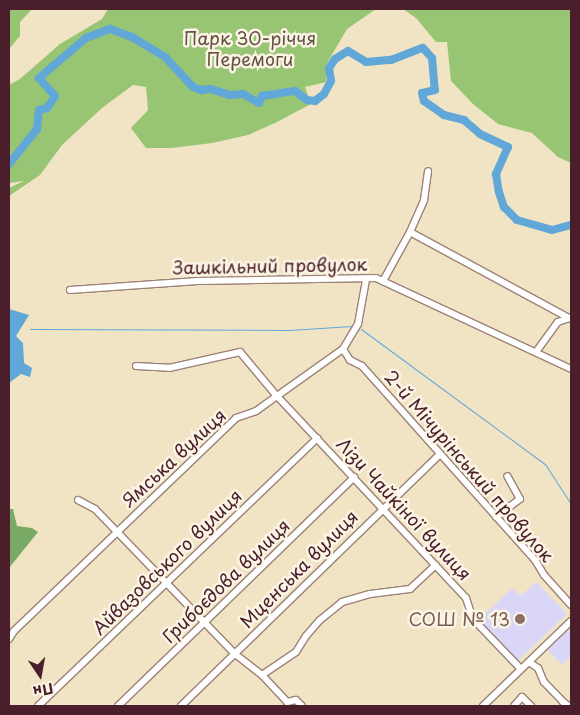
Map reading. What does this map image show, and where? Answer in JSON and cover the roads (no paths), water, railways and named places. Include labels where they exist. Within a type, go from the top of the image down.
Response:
[{"type":"street","points":[[383,280],[410,232],[424,200],[428,171]]},
{"type":"street","points":[[410,232],[570,318]]},
{"type":"street","name":"Зашкільний провулок","points":[[70,290],[198,281],[366,280],[376,278],[571,369]]},
{"type":"street","name":"Ямська вулиця","points":[[9,639],[236,418],[256,411],[343,349],[358,324],[366,280]]},
{"type":"street","points":[[536,352],[558,322],[570,318]]},
{"type":"street","name":"2-й Мічурінський провулок","points":[[343,349],[350,360],[362,366],[439,455],[535,560],[544,574],[571,605]]},
{"type":"street","name":"Лізи Чайкіної вулиця","points":[[136,366],[169,368],[240,352],[276,395],[383,507],[466,598],[473,619],[521,669]]},
{"type":"street","name":"Айвазовського вулиця","points":[[38,706],[317,438]]},
{"type":"street","name":"Мценська вулиця","points":[[180,706],[383,507],[439,455]]},
{"type":"street","points":[[496,518],[520,499],[507,476]]},
{"type":"street","name":"Грибоєдова вулиця","points":[[118,706],[354,477]]},
{"type":"street","points":[[78,500],[95,509],[204,624],[235,654],[262,674],[287,702],[296,700]]},
{"type":"street","points":[[262,674],[296,652],[320,620],[342,602],[370,594],[410,589],[436,565]]},
{"type":"street","points":[[483,706],[571,621]]},
{"type":"street","points":[[529,662],[538,668],[544,682],[569,706]]},
{"type":"street","points":[[514,706],[522,697],[531,706]]},
{"type":"street","points":[[285,706],[296,700]]},
{"type":"street","points":[[296,700],[302,706]]},
{"type":"water","points":[[9,309],[29,315],[16,336],[23,343],[24,363],[32,368],[30,377],[21,374],[9,383]]},
{"type":"waterway","points":[[9,164],[37,129],[39,110],[47,108],[55,96],[39,78],[86,38],[110,29],[132,37],[165,57],[193,87],[201,90],[211,89],[229,95],[243,94],[259,103],[262,96],[295,91],[307,100],[315,101],[324,94],[331,81],[329,68],[335,59],[348,51],[366,62],[391,60],[423,48],[432,58],[435,90],[422,93],[424,101],[444,115],[464,120],[480,134],[508,147],[496,174],[504,207],[517,220],[552,230],[571,225]]},
{"type":"waterway","points":[[30,329],[289,330],[352,326]]},
{"type":"waterway","points":[[361,329],[545,464],[571,504]]},
{"type":"place","name":"СОШ № 13","points":[[520,619]]},
{"type":"park label","name":"Парк 30-річчя Перемоги","points":[[250,49]]}]
